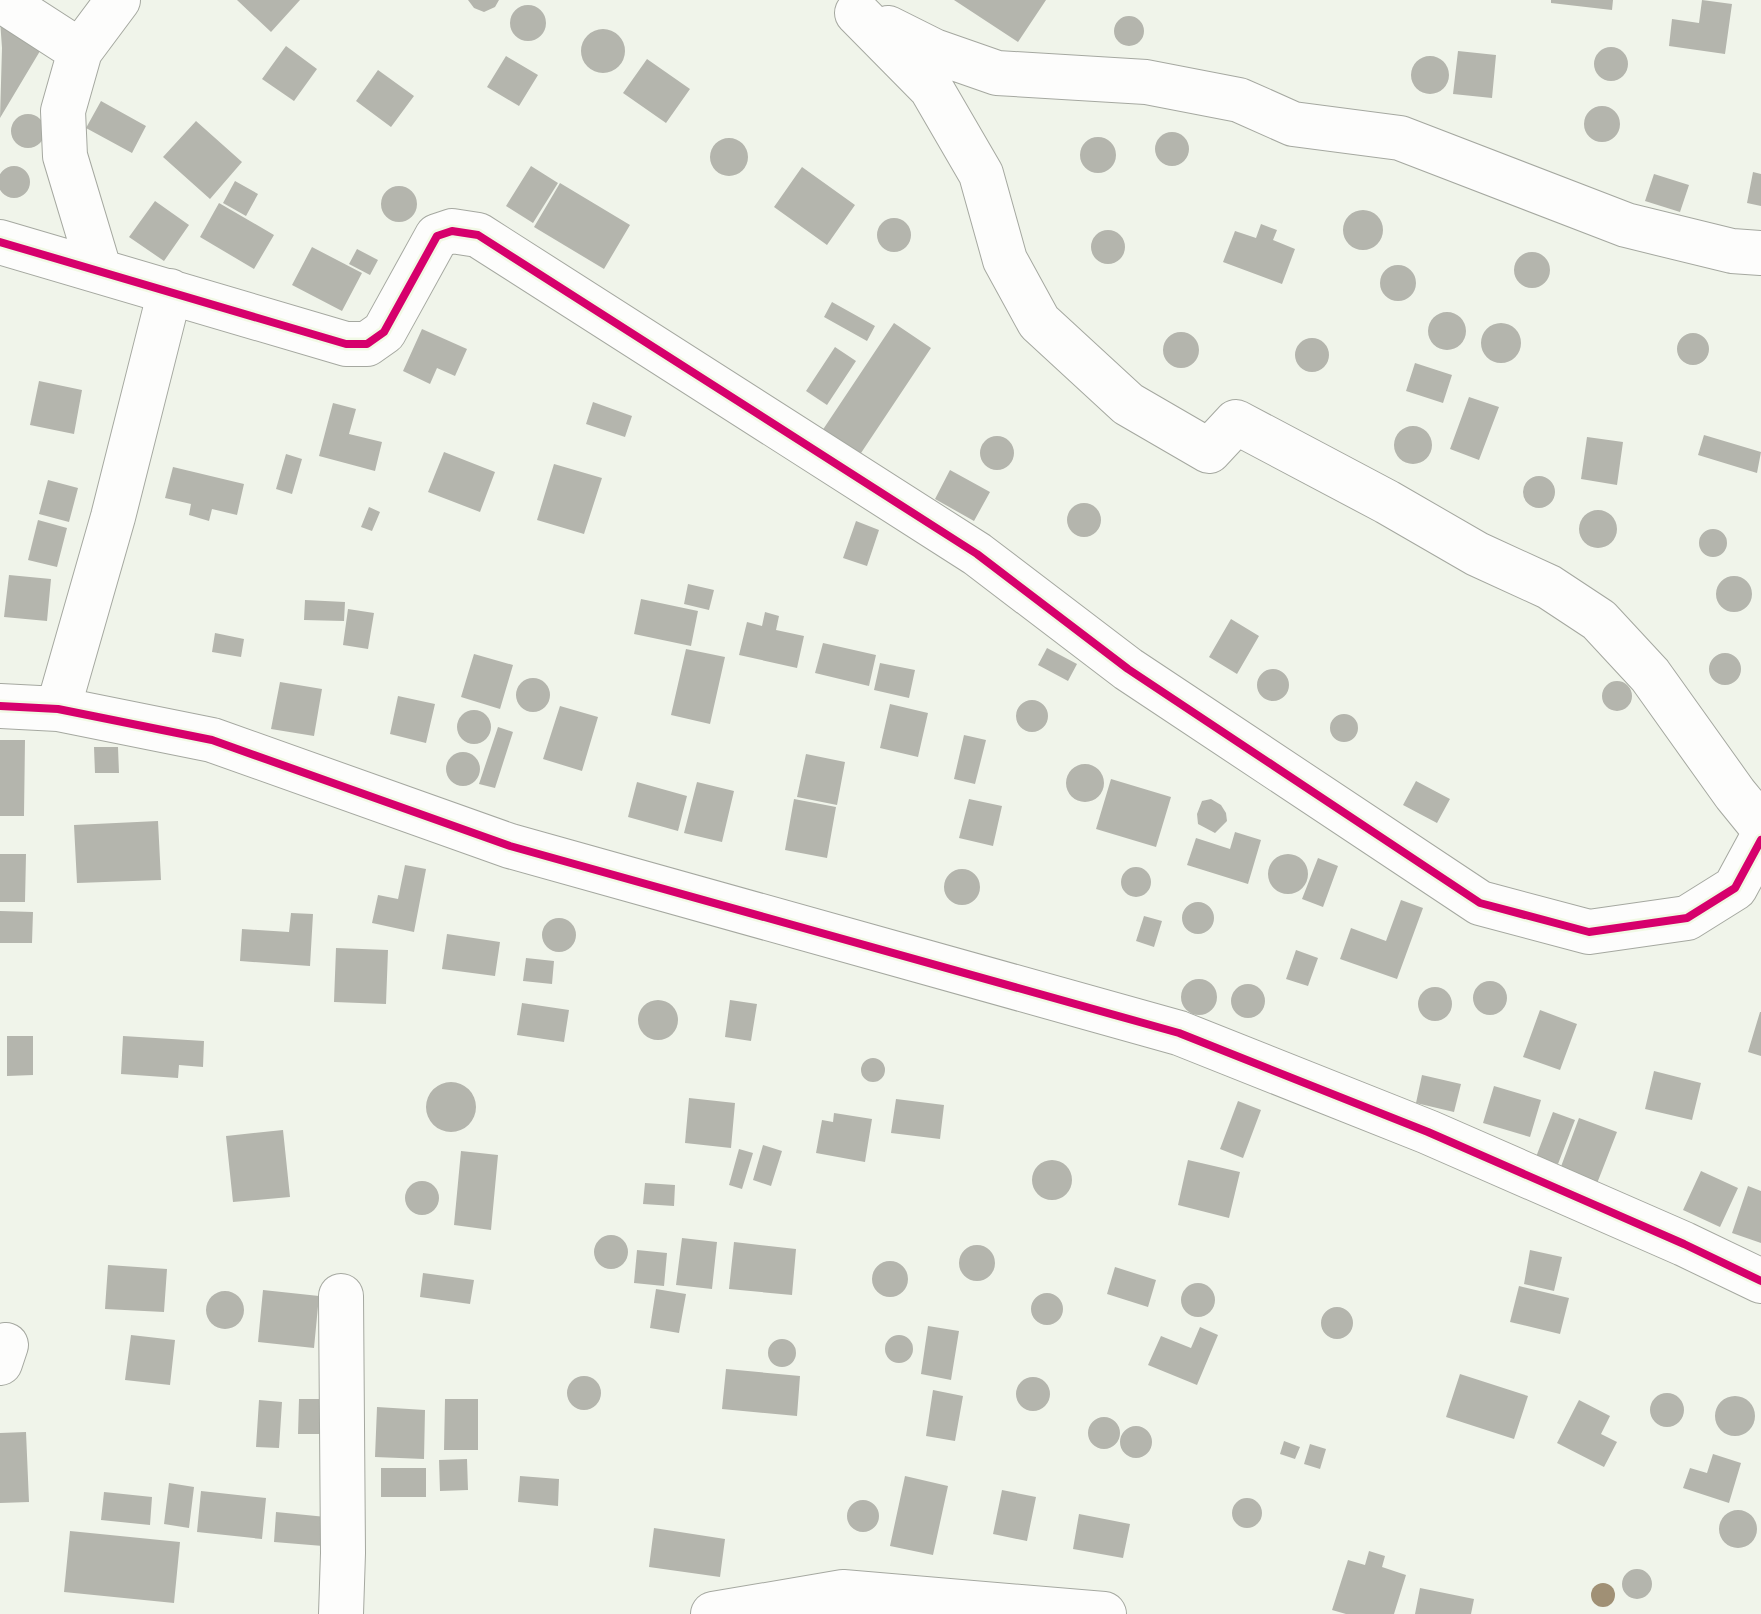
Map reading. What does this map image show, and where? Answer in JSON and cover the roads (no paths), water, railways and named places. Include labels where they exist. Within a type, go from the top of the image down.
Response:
[{"type":"street","points":[[1,0],[80,51]]},
{"type":"street","points":[[99,269],[65,156],[63,111],[80,51],[118,0]]},
{"type":"street","points":[[849,7],[934,51],[997,73],[1146,82],[1239,100],[1293,124],[1400,138],[1626,225],[1732,251],[1761,253]]},
{"type":"street","points":[[849,7],[931,88],[981,174],[1005,260],[1039,322],[1128,404],[1209,451],[1236,422],[1477,554],[1549,587],[1599,620],[1650,675],[1761,826]]},
{"type":"street","points":[[0,242],[346,344],[367,344],[384,332],[437,236],[452,231],[478,235],[977,554],[1128,669],[1480,903],[1589,932],[1687,918],[1735,888],[1761,840]]},
{"type":"street","points":[[58,709],[113,517],[170,291]]},
{"type":"street","points":[[0,706],[58,709],[212,740],[510,846],[1179,1033],[1428,1132],[1761,1281]]},
{"type":"street","points":[[341,1296],[341,1614]]},
{"type":"street","points":[[713,1614],[843,1592],[1104,1614]]}]
